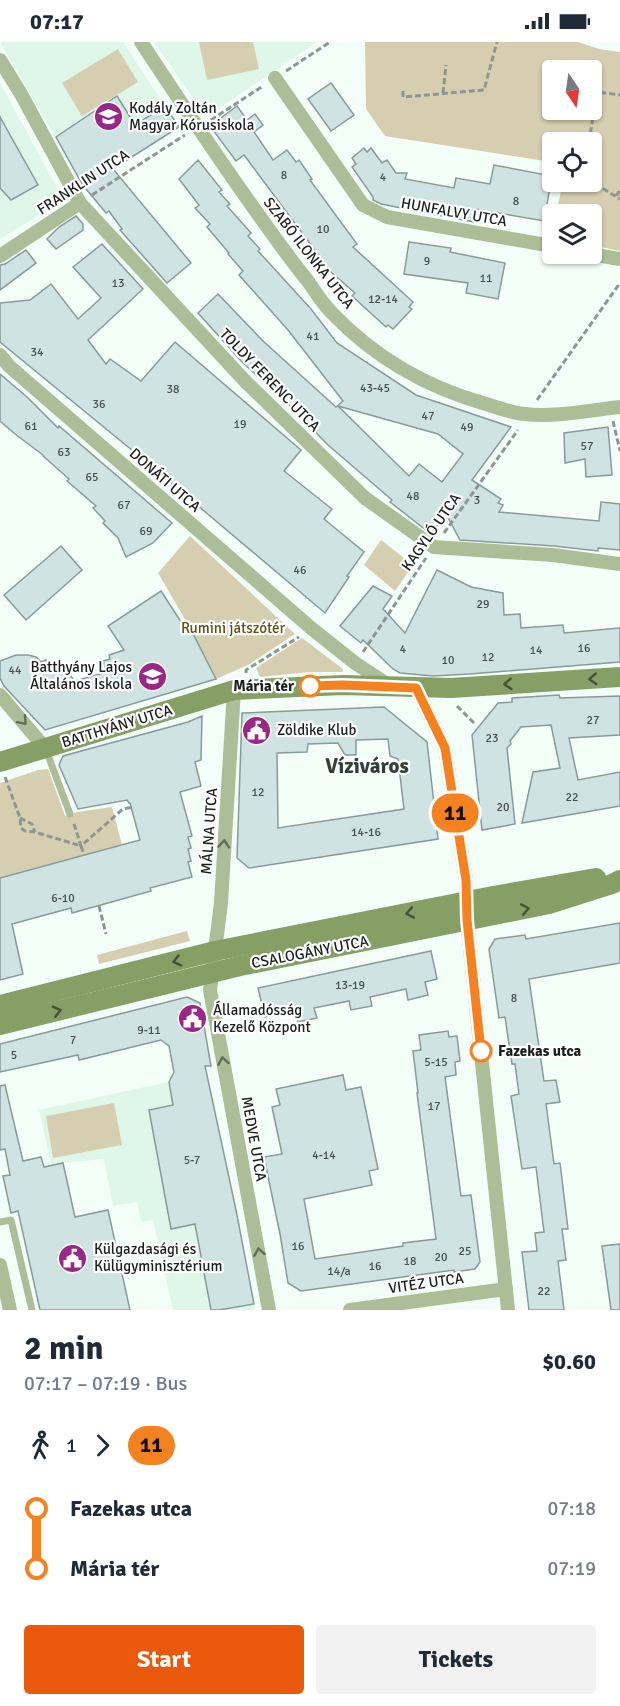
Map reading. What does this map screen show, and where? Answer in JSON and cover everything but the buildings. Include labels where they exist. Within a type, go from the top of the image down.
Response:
[{"type":"street","name":"SZABÓ ILONKA UTCA","points":[[141,42],[197,128],[278,242],[330,311],[353,334],[418,379],[463,398],[528,415],[615,408]]},
{"type":"street","name":"TOLDY FERENC UTCA","points":[[0,60],[80,203],[245,381],[365,498],[434,547]]},
{"type":"street","name":"HUNFALVY UTCA","points":[[275,78],[363,205],[387,217],[542,244]]},
{"type":"street","name":"FRANKLIN UTCA","points":[[0,256],[80,203]]},
{"type":"street","points":[[602,256],[620,259]]},
{"type":"street","name":"DONÁTI UTCA","points":[[0,355],[18,374],[307,631]]},
{"type":"street","points":[[434,547],[553,555],[620,564]]},
{"type":"street","points":[[307,631],[392,687]]},
{"type":"street","points":[[242,685],[451,688],[620,677]]},
{"type":"street","name":"BATTHYÁNY UTCA","points":[[0,762],[242,685]]},
{"type":"street","name":"MÁLNA UTCA","points":[[212,973],[242,685]]},
{"type":"street","points":[[416,688],[445,748],[466,880],[467,911],[508,1310]]},
{"type":"street","points":[[0,695],[45,748]]},
{"type":"street","name":"CSALOGÁNY UTCA","points":[[0,1025],[620,874]]},
{"type":"street","name":"CSALOGÁNY UTCA","points":[[0,1005],[215,951],[467,911],[549,904],[620,880]]},
{"type":"street","name":"MEDVE UTCA","points":[[212,973],[210,990],[269,1310]]},
{"type":"street","points":[[0,1265],[10,1310]]},
{"type":"street","name":"VITÉZ UTCA","points":[[350,1310],[506,1289]]},
{"type":"lane","points":[[45,748],[70,814]]},
{"type":"lane","points":[[0,1222],[20,1218]]},
{"type":"lane","points":[[11,1220],[32,1310]]},
{"type":"path","points":[[209,121],[330,42]]},
{"type":"path","points":[[403,90],[403,97],[484,90],[497,42]]},
{"type":"path","points":[[443,93],[446,65]]},
{"type":"path","points":[[591,132],[597,92],[620,95]]},
{"type":"path","name":"FRANKLIN UTCA","points":[[80,203],[185,135]]},
{"type":"path","points":[[602,188],[620,200]]},
{"type":"path","points":[[616,196],[620,190]]},
{"type":"path","points":[[536,402],[620,283]]},
{"type":"path","points":[[615,408],[620,451]]},
{"type":"path","name":"KAGYLÓ UTCA","points":[[365,648],[518,430]]},
{"type":"path","points":[[242,685],[246,670],[307,631]]},
{"type":"path","points":[[452,700],[475,724]]},
{"type":"path","points":[[0,762],[20,818],[21,828],[81,846]]},
{"type":"path","points":[[81,846],[123,809],[133,807]]},
{"type":"path","points":[[70,814],[84,855]]},
{"type":"path","points":[[20,818],[32,824],[34,832]]},
{"type":"path","points":[[99,906],[106,934]]},
{"type":"shaded area","name":"Kodály Zoltán Magyar Kórusiskola","points":[[0,42],[123,42],[179,127],[84,187]]},
{"type":"shaded area","points":[[154,42],[317,42],[206,117]]},
{"type":"shaded area","points":[[0,83],[64,200],[0,239]]},
{"type":"shaded area","points":[[205,1066],[255,1310],[173,1310],[153,1220],[141,1222],[137,1202],[113,1206],[104,1159],[51,1164],[39,1110],[168,1082],[174,1072]]},
{"type":"green space","points":[[199,42],[253,42],[259,69],[207,80]]},
{"type":"green space","points":[[365,42],[578,42],[599,49],[620,52],[620,251],[602,247],[602,204],[558,204],[561,192],[602,192],[602,132],[542,132],[542,160],[385,136],[366,109]]},
{"type":"green space","points":[[118,49],[138,82],[82,116],[62,83]]},
{"type":"green space","name":"Rumini játszótér","points":[[190,536],[295,634],[248,665],[216,679],[158,573]]},
{"type":"green space","points":[[381,540],[413,565],[395,591],[364,565]]},
{"type":"green space","name":"Mária tér","points":[[302,638],[343,669],[343,672],[310,672],[260,677],[256,668]]},
{"type":"green space","points":[[48,769],[65,816],[112,807],[122,845],[0,878],[0,783],[38,770]]},
{"type":"green space","points":[[187,931],[190,941],[99,964],[97,955]]},
{"type":"green space","points":[[114,1103],[122,1145],[53,1158],[46,1116]]},
{"type":"bus line","name":"11","points":[[310,686],[416,688],[445,748],[466,880],[467,920],[481,1051]]},
{"type":"place","name":"Kodály Zoltán Magyar Kórusiskola","points":[[108,117]]},
{"type":"place","name":"Batthyány Lajos Általános Iskola","points":[[153,676]]},
{"type":"place","name":"Mária tér","points":[[310,686]]},
{"type":"place","name":"Zöldike Klub","points":[[256,730]]},
{"type":"place","name":"Államadósság Kezelő Központ","points":[[192,1019]]},
{"type":"place","name":"Fazekas utca","points":[[481,1051]]},
{"type":"place","name":"Külgazdasági és Külügyminisztérium","points":[[73,1258]]},
{"type":"district","name":"Víziváros","points":[[367,766]]}]
